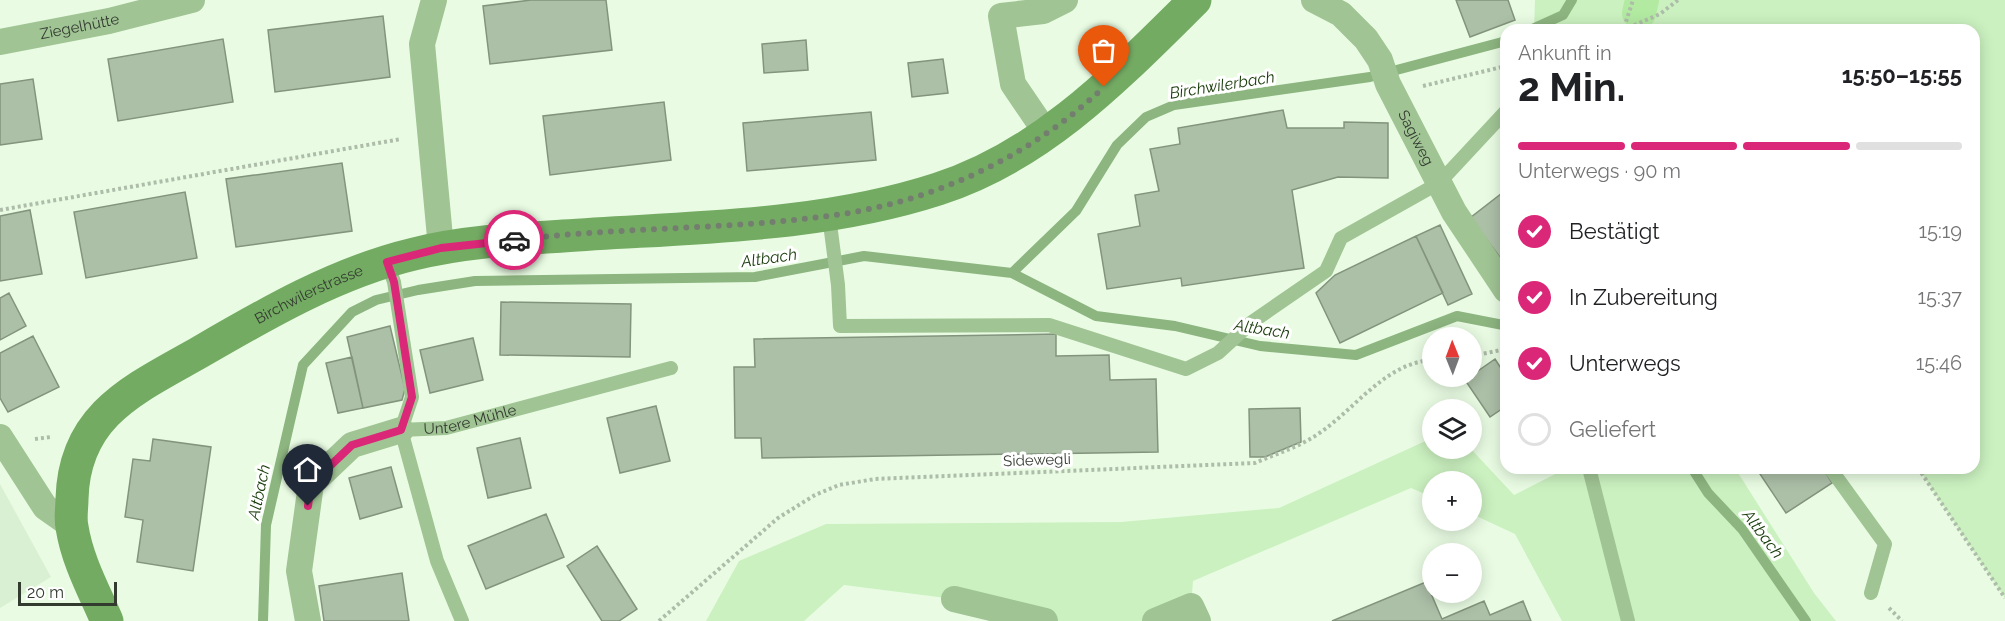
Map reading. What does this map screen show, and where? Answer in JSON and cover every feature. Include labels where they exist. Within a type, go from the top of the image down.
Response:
[{"type":"street","name":"Ziegelhütte","points":[[0,42],[109,21],[192,0]]},
{"type":"street","points":[[434,0],[422,44],[441,248]]},
{"type":"street","points":[[1047,135],[1013,84],[1001,16],[1042,11],[1065,0]]},
{"type":"street","name":"Birchwilerstrasse","points":[[107,621],[82,563],[72,526],[73,483],[79,454],[90,430],[106,412],[146,382],[322,286],[391,272],[441,248],[521,239],[831,228],[892,203],[942,188],[994,166],[1047,135],[1090,100],[1195,0]]},
{"type":"street","name":"Sagiweg","points":[[1314,0],[1341,14],[1366,39],[1380,60],[1390,89],[1439,183],[1475,247],[1500,282]]},
{"type":"street","name":"Untere Mühle","points":[[308,621],[299,571],[311,484],[352,445],[401,430]]},
{"type":"street","points":[[0,437],[45,507],[72,526]]},
{"type":"street","points":[[954,599],[1045,621]]},
{"type":"street","points":[[1155,621],[1191,606],[1198,621]]},
{"type":"lane","points":[[831,228],[840,326],[1049,325],[1186,369],[1218,353],[1252,322],[1326,271],[1341,238],[1439,183],[1500,117]]},
{"type":"lane","points":[[391,272],[412,397],[401,430],[437,561],[462,621]]},
{"type":"lane","name":"Untere Mühle","points":[[401,430],[446,428],[672,368]]},
{"type":"lane","points":[[1591,474],[1628,621]]},
{"type":"lane","points":[[1834,474],[1885,544],[1871,593]]},
{"type":"path","points":[[1624,24],[1633,0]]},
{"type":"path","points":[[1635,24],[1660,14],[1678,0]]},
{"type":"path","points":[[1390,89],[1500,67]]},
{"type":"path","points":[[0,210],[430,134]]},
{"type":"path","points":[[1482,354],[1500,350]]},
{"type":"path","name":"Sidewegli","points":[[659,621],[778,518],[815,495],[838,485],[875,479],[1255,463],[1311,439],[1386,378],[1422,361]]},
{"type":"path","points":[[1922,474],[2005,598]]},
{"type":"path","points":[[1885,603],[1902,621]]},
{"type":"shaded area","points":[[1535,0],[2005,0],[2005,598],[1922,474],[1980,474],[1980,24],[1534,24]]},
{"type":"shaded area","points":[[1422,443],[1422,459],[1480,459],[1514,495],[1555,474],[1739,474],[1814,593],[1836,621],[1562,621],[1515,534],[1482,519],[1482,471],[1422,471],[1422,493],[1411,488],[1193,581],[1191,606],[1155,621],[1045,621],[954,599],[844,585],[804,621],[706,621],[739,561],[826,524],[1121,522],[1279,508]]},
{"type":"shaded area","points":[[0,484],[51,577],[0,608]]},
{"type":"building","points":[[531,0],[606,0],[612,50],[490,64],[483,6]]},
{"type":"building","points":[[1456,0],[1508,0],[1515,20],[1470,37]]},
{"type":"building","points":[[383,16],[390,77],[275,92],[268,30]]},
{"type":"building","points":[[223,39],[233,102],[118,121],[108,59]]},
{"type":"building","points":[[806,40],[808,70],[764,73],[762,44]]},
{"type":"building","points":[[943,59],[948,93],[912,97],[908,63]]},
{"type":"building","points":[[33,79],[42,139],[0,145],[0,84]]},
{"type":"building","points":[[664,102],[671,160],[550,175],[543,116]]},
{"type":"building","points":[[1283,110],[1287,128],[1344,128],[1344,122],[1388,123],[1388,178],[1338,177],[1292,190],[1304,268],[1182,286],[1181,278],[1107,289],[1098,234],[1140,226],[1135,195],[1159,191],[1150,149],[1180,144],[1178,128]]},
{"type":"building","points":[[871,112],[876,160],[747,171],[743,123]]},
{"type":"building","points":[[342,163],[352,231],[236,247],[226,179]]},
{"type":"building","points":[[185,192],[197,258],[86,278],[74,212]]},
{"type":"building","points":[[1500,195],[1500,257],[1470,218]]},
{"type":"building","points":[[30,210],[42,274],[0,281],[0,216]]},
{"type":"building","points":[[1440,225],[1472,294],[1448,305],[1416,236]]},
{"type":"building","points":[[1416,236],[1443,293],[1340,343],[1316,293],[1335,275]]},
{"type":"building","points":[[9,293],[26,326],[0,340],[0,298]]},
{"type":"building","points":[[501,302],[631,304],[630,357],[500,355]]},
{"type":"building","points":[[390,326],[405,389],[402,400],[363,408],[347,337]]},
{"type":"building","points":[[1056,334],[1056,356],[1109,355],[1110,380],[1156,379],[1158,452],[762,458],[761,438],[735,438],[734,367],[755,367],[754,339]]},
{"type":"building","points":[[33,336],[59,387],[8,412],[0,398],[0,353]]},
{"type":"building","points":[[473,338],[483,380],[430,393],[420,350]]},
{"type":"building","points":[[352,357],[363,408],[338,413],[326,363]]},
{"type":"building","points":[[1495,359],[1500,367],[1500,410],[1490,417],[1482,405],[1482,399],[1478,399],[1470,387],[1482,387],[1482,368]]},
{"type":"building","points":[[656,406],[670,461],[620,473],[607,418]]},
{"type":"building","points":[[1300,408],[1301,442],[1265,457],[1250,457],[1249,409]]},
{"type":"building","points":[[520,438],[531,488],[488,498],[477,448]]},
{"type":"building","points":[[153,439],[211,447],[193,571],[137,562],[143,520],[125,517],[133,459],[150,461]]},
{"type":"building","points":[[391,467],[402,507],[360,519],[349,478]]},
{"type":"building","points":[[1760,474],[1827,474],[1832,483],[1786,513]]},
{"type":"building","points":[[546,514],[564,557],[486,589],[468,546]]},
{"type":"building","points":[[597,546],[637,609],[619,621],[602,621],[567,566]]},
{"type":"building","points":[[402,573],[409,621],[324,621],[319,586]]},
{"type":"building","points":[[1422,584],[1422,603],[1435,603],[1442,619],[1484,601],[1490,615],[1523,601],[1531,621],[1332,621]]},
{"type":"waterway","name":"Birchwilerbach","points":[[1543,24],[1563,15],[1572,0]]},
{"type":"waterway","points":[[1639,13],[1642,0]]},
{"type":"waterway","name":"Birchwilerbach","points":[[1012,273],[1076,211],[1117,145],[1146,117],[1174,105],[1370,77],[1500,43]]},
{"type":"waterway","name":"Altbach","points":[[263,621],[266,525],[303,365],[352,312],[376,300],[418,290],[475,281],[755,277],[864,256],[1012,273],[1096,316],[1175,326],[1260,346],[1356,355],[1457,316],[1500,324]]},
{"type":"waterway","name":"Altbach","points":[[1696,474],[1708,493],[1742,529],[1806,621]]},
{"type":"way so far","points":[[514,240],[829,216],[892,203],[942,188],[994,166],[1047,135],[1104,87]]},
{"type":"route","points":[[308,506],[311,484],[352,445],[401,430],[412,397],[394,282],[387,262],[441,248],[514,240]]}]
